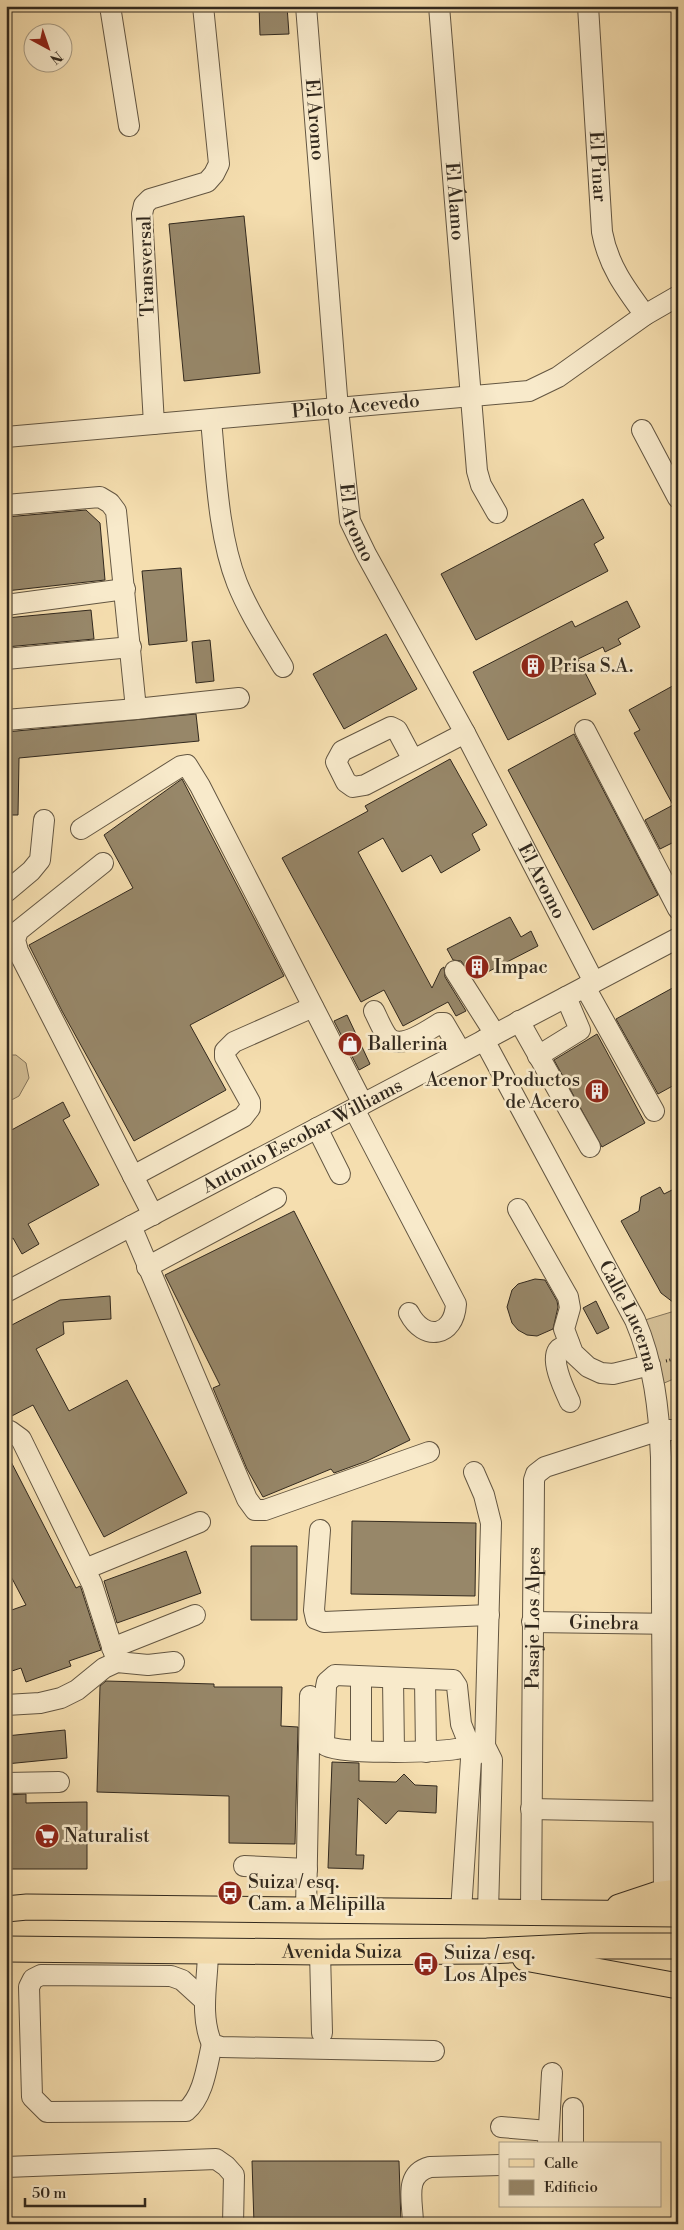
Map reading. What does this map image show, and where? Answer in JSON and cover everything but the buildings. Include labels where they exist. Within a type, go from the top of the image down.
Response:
[{"type":"main road","points":[[603,1913],[642,1899],[671,1892]]},
{"type":"main road","points":[[13,1906],[678,1914]]},
{"type":"main road","name":"Avenida Suiza","points":[[6,1949],[320,1952],[678,1946]]},
{"type":"main road","points":[[487,1950],[678,1986]]},
{"type":"street","points":[[110,6],[129,126]]},
{"type":"street","name":"Transversal","points":[[154,424],[142,214],[144,204],[150,199],[207,182],[219,164],[203,6]]},
{"type":"street","name":"El Aromo","points":[[306,6],[338,408],[348,508],[353,529],[465,733],[654,1111]]},
{"type":"street","name":"El Álamo","points":[[439,6],[476,471],[481,485],[497,513]]},
{"type":"street","name":"El Pinar","points":[[588,6],[600,218],[604,243],[616,274],[645,315]]},
{"type":"street","name":"Piloto Acevedo","points":[[6,437],[470,397],[537,388],[558,377],[645,315],[678,296]]},
{"type":"street","points":[[210,420],[225,542],[234,574],[250,610],[283,667]]},
{"type":"street","points":[[642,430],[678,498]]},
{"type":"street","points":[[6,505],[100,497],[110,503],[116,511],[136,709]]},
{"type":"street","points":[[6,605],[125,589]]},
{"type":"street","points":[[6,659],[131,647]]},
{"type":"street","points":[[6,720],[239,698]]},
{"type":"street","points":[[585,730],[678,909]]},
{"type":"street","points":[[412,760],[465,733]]},
{"type":"street","points":[[81,830],[181,766],[186,765],[200,786],[313,1007],[358,1106],[456,1304],[455,1316],[452,1321],[438,1332],[425,1331],[415,1324],[409,1313]]},
{"type":"street","points":[[6,892],[31,872],[40,860],[44,820]]},
{"type":"street","points":[[103,862],[18,931],[15,940],[18,951],[153,1215]]},
{"type":"street","name":"Antonio Escobar Williams","points":[[6,1292],[678,938]]},
{"type":"street","name":"Calle Lucerna","points":[[455,971],[635,1320],[650,1365],[658,1406],[669,1430],[671,1892]]},
{"type":"street","points":[[538,1056],[580,1030],[566,997]]},
{"type":"street","points":[[133,1176],[243,1117],[250,1108],[250,1102],[225,1057],[225,1051],[234,1042],[313,1007]]},
{"type":"street","points":[[374,1011],[387,1036],[392,1041],[403,1042],[440,1023],[444,1023],[461,1052]]},
{"type":"street","points":[[519,1022],[590,1147]]},
{"type":"street","points":[[317,1128],[340,1174]]},
{"type":"street","points":[[147,1267],[276,1198]]},
{"type":"street","points":[[518,1209],[568,1297],[570,1308],[564,1329],[573,1353],[588,1366],[601,1373],[626,1372],[650,1365]]},
{"type":"street","points":[[131,1226],[247,1499],[254,1510],[265,1510],[429,1452]]},
{"type":"street","points":[[569,1343],[558,1350],[555,1356],[557,1370],[570,1402]]},
{"type":"street","name":"Pasaje Los Alpes","points":[[531,1912],[532,1485],[536,1474],[545,1468],[669,1430]]},
{"type":"street","points":[[6,1432],[10,1431],[21,1439],[85,1569],[114,1655]]},
{"type":"street","points":[[461,1912],[471,1759],[477,1745],[489,1616],[491,1522],[484,1495],[474,1472]]},
{"type":"street","points":[[85,1569],[200,1522]]},
{"type":"street","points":[[320,1530],[314,1610],[316,1619],[324,1622],[489,1616]]},
{"type":"street","points":[[6,1705],[40,1703],[62,1698],[77,1690],[104,1668],[114,1655],[195,1615]]},
{"type":"street","name":"Ginebra","points":[[532,1622],[670,1624]]},
{"type":"street","points":[[114,1655],[148,1665],[174,1662]]},
{"type":"street","points":[[477,1745],[456,1750],[426,1752],[332,1750],[325,1745],[324,1741],[327,1682],[335,1676],[448,1679],[455,1683],[461,1724],[477,1745],[492,1760],[488,1912]]},
{"type":"street","points":[[361,1677],[361,1751]]},
{"type":"street","points":[[393,1679],[394,1751]]},
{"type":"street","points":[[425,1679],[426,1752]]},
{"type":"street","points":[[306,1910],[310,1696]]},
{"type":"street","points":[[6,1783],[59,1782]]},
{"type":"street","points":[[531,1809],[671,1812]]},
{"type":"street","points":[[244,1866],[307,1869]]},
{"type":"street","points":[[204,2000],[182,1980],[170,1976],[40,1975],[33,1979],[29,1987],[32,2098],[47,2112],[186,2111],[193,2105],[198,2096],[212,2044],[208,2036],[204,2000],[208,1951]]},
{"type":"street","points":[[320,1952],[322,2034]]},
{"type":"street","points":[[212,2044],[220,2047],[434,2051]]},
{"type":"street","points":[[501,2127],[548,2137],[552,2073]]},
{"type":"street","points":[[573,2142],[574,2108]]},
{"type":"street","points":[[6,2167],[216,2159],[234,2175],[233,2224]]},
{"type":"street","points":[[413,2224],[412,2182],[421,2170],[430,2167],[499,2165]]},
{"type":"shaded area","points":[[6,1055],[16,1055],[26,1063],[29,1078],[19,1096],[6,1103]]},
{"type":"shaded area","points":[[678,1310],[678,1377],[662,1384],[645,1320]]},
{"type":"place","name":"Prisa S.A.","points":[[533,666]]},
{"type":"place","name":"Impac","points":[[477,967]]},
{"type":"place","name":"Ballerina","points":[[350,1044]]},
{"type":"place","name":"Acenor Productos de Acero","points":[[597,1091]]},
{"type":"place","name":"Naturalist","points":[[47,1836]]},
{"type":"place","name":"Suiza / esq. Cam. a Melipilla","points":[[230,1893]]},
{"type":"place","name":"Suiza / esq. Los Alpes","points":[[426,1964]]}]
